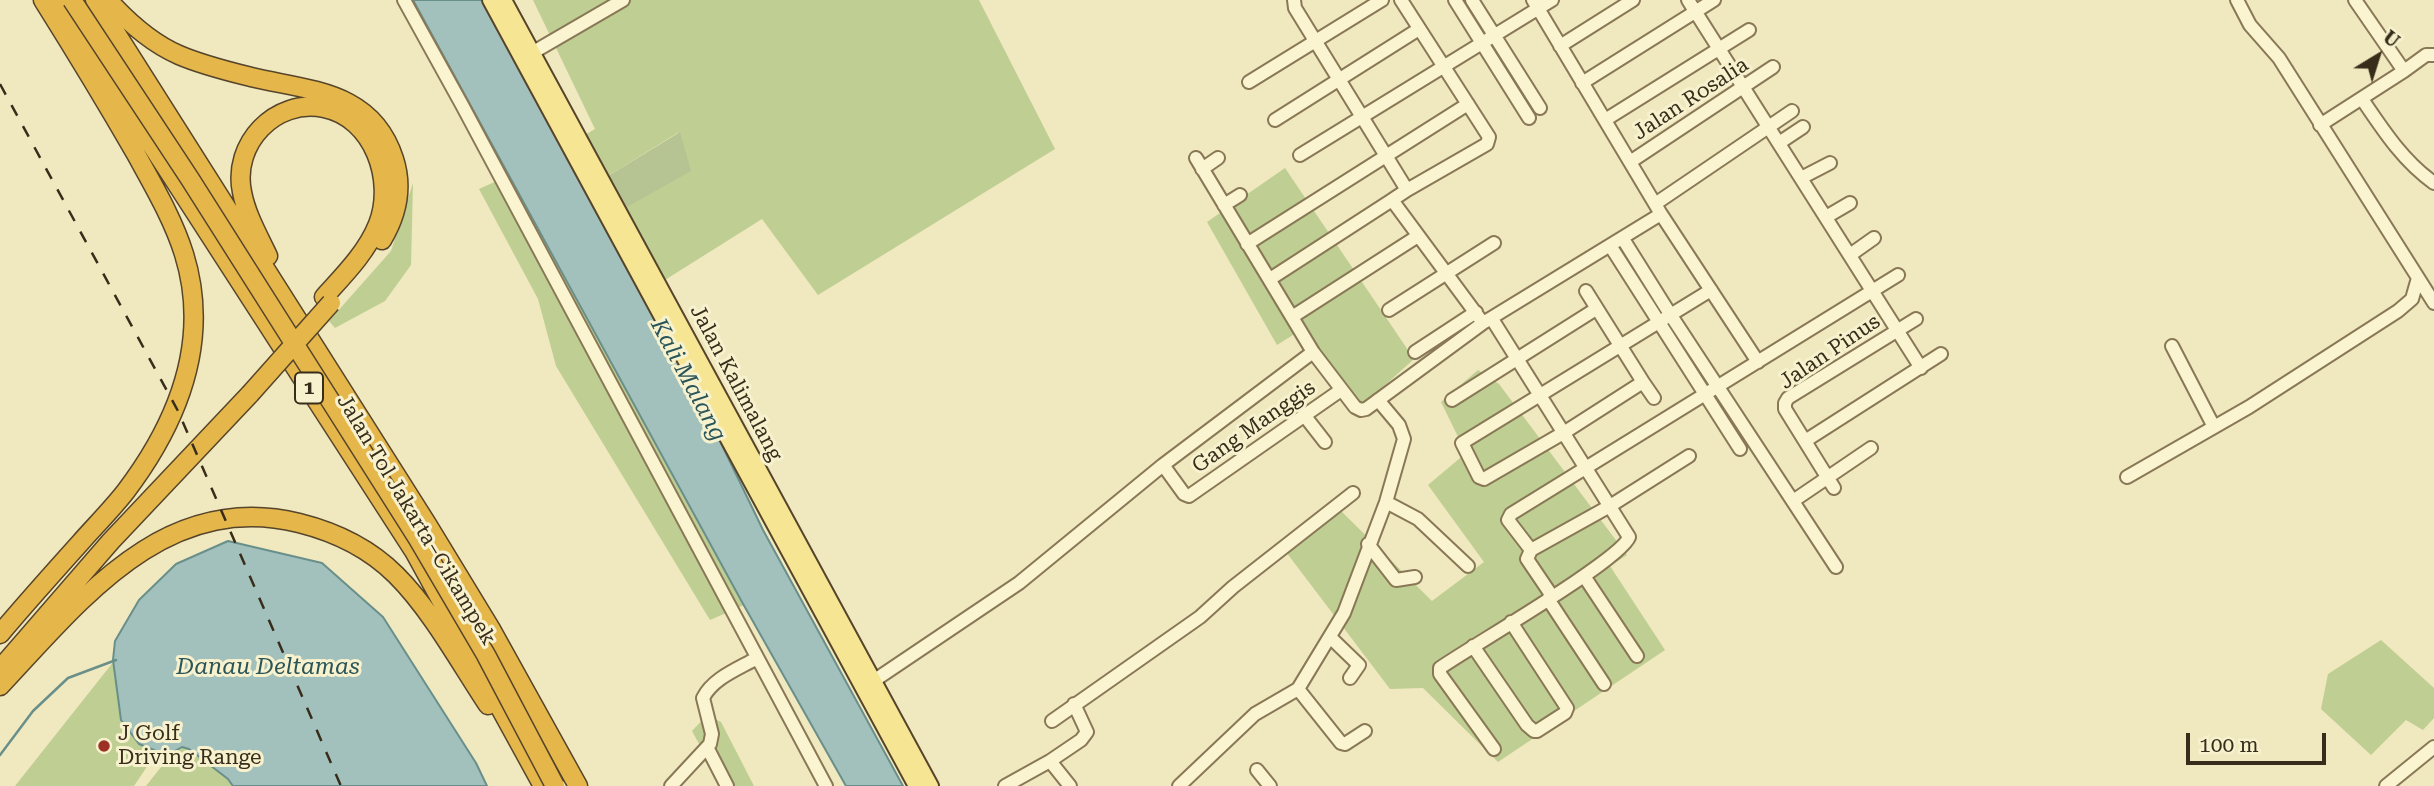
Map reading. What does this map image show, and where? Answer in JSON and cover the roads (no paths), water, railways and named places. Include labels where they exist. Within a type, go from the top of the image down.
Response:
[{"type":"highway","points":[[0,648],[44,590],[125,493],[155,449],[185,383],[191,360],[194,328],[189,275],[181,245],[167,213],[117,121],[43,0]]},
{"type":"highway","name":"Jalan Tol Jakarta–Cikampek","points":[[58,0],[414,551],[543,786]]},
{"type":"highway","name":"1","points":[[72,0],[190,179],[418,539],[486,655],[555,786]]},
{"type":"highway","name":"1","points":[[85,0],[267,284],[487,641],[563,786]]},
{"type":"highway","name":"Jalan Tol Jakarta–Cikampek","points":[[95,0],[427,524],[492,631],[578,786]]},
{"type":"highway","points":[[0,669],[247,389],[373,253],[394,217],[398,184],[394,158],[384,135],[363,113],[331,94],[215,67],[165,48],[139,30],[108,0]]},
{"type":"highway","points":[[327,300],[372,237],[382,212],[384,182],[379,159],[360,128],[332,110],[321,107],[298,108],[273,118],[262,126],[247,146],[240,169],[245,203],[257,234],[279,276],[366,411],[416,496],[427,524]]},
{"type":"highway","points":[[0,634],[247,389]]},
{"type":"highway","points":[[0,686],[102,582],[150,545],[192,526],[228,518],[261,517],[290,521],[320,528],[341,537],[377,558],[398,577],[429,617],[543,786]]},
{"type":"main road","name":"Jalan Kalimalang","points":[[490,0],[527,56],[868,685],[916,786]]},
{"type":"main road","name":"Jalan Kalimalang","points":[[504,0],[527,56]]},
{"type":"main road","name":"Jalan Kalimalang","points":[[868,685],[931,786]]},
{"type":"street","points":[[404,0],[463,105],[826,786]]},
{"type":"street","points":[[527,56],[623,0]]},
{"type":"street","points":[[1294,0],[1295,8],[1407,190]]},
{"type":"street","points":[[1249,82],[1382,0]]},
{"type":"street","points":[[1270,279],[1407,190],[1488,142],[1489,134],[1401,0]]},
{"type":"street","points":[[1455,0],[1529,118]]},
{"type":"street","points":[[1472,0],[1540,108]]},
{"type":"street","points":[[1300,155],[1495,36],[1535,4],[1552,0]]},
{"type":"street","points":[[1560,46],[1633,0]]},
{"type":"street","points":[[1582,83],[1692,6],[1714,0]]},
{"type":"street","points":[[2236,0],[2250,25],[2279,58],[2434,303]]},
{"type":"street","points":[[2355,0],[2404,71]]},
{"type":"street","points":[[1535,4],[1658,209],[1758,362]]},
{"type":"street","points":[[1692,6],[1921,368]]},
{"type":"street","points":[[1275,120],[1419,29]]},
{"type":"street","points":[[1605,120],[1749,30]]},
{"type":"street","points":[[2320,125],[2426,55],[2434,55]]},
{"type":"street","name":"Jalan Rosalia","points":[[1630,162],[1773,68]]},
{"type":"street","points":[[2362,99],[2415,170],[2434,183]]},
{"type":"street","points":[[1247,244],[1468,104]]},
{"type":"street","points":[[1218,158],[1199,164],[1313,352],[1355,407],[1361,410],[1371,406],[1488,321],[1623,239],[1658,209],[1792,111]]},
{"type":"street","points":[[1779,143],[1803,127]]},
{"type":"street","points":[[1801,178],[1830,163]]},
{"type":"street","points":[[1224,205],[1240,195]]},
{"type":"street","points":[[1392,200],[1476,312],[1488,321],[1517,360],[1565,432],[1629,540],[1584,576],[1440,668],[1439,672],[1494,749]]},
{"type":"street","points":[[1826,217],[1850,203]]},
{"type":"street","points":[[1292,317],[1418,236]]},
{"type":"street","points":[[1623,239],[1836,567]]},
{"type":"street","points":[[1850,255],[1874,239]]},
{"type":"street","points":[[1389,310],[1493,243]]},
{"type":"street","points":[[1611,247],[1740,449]]},
{"type":"street","points":[[1531,550],[1508,520],[1510,515],[1898,275]]},
{"type":"street","points":[[2127,477],[2289,382],[2407,305],[2412,299],[2418,278]]},
{"type":"street","points":[[1643,382],[1484,480],[1479,478],[1463,444],[1463,441],[1541,396],[1711,290]]},
{"type":"street","points":[[1586,291],[1654,398]]},
{"type":"street","points":[[1452,400],[1597,309]]},
{"type":"street","points":[[1415,352],[1476,312]]},
{"type":"street","name":"Jalan Pinus","points":[[1805,440],[1784,406],[1788,398],[1916,318]]},
{"type":"street","points":[[2172,346],[2214,427]]},
{"type":"street","points":[[868,685],[1019,583],[1163,464],[1313,352]]},
{"type":"street","points":[[1834,488],[1805,440],[1941,354]]},
{"type":"street","name":"Gang Manggis","points":[[1163,464],[1184,494],[1189,496],[1341,390]]},
{"type":"street","points":[[1179,786],[1255,714],[1298,689],[1344,613],[1386,502],[1404,439],[1399,425],[1378,400]]},
{"type":"street","points":[[1304,415],[1325,442]]},
{"type":"street","points":[[1793,501],[1871,448]]},
{"type":"street","points":[[1604,684],[1527,559],[1531,550],[1610,506],[1689,456]]},
{"type":"street","points":[[1052,721],[1200,617],[1233,587],[1353,493]]},
{"type":"street","points":[[1386,502],[1418,519],[1468,566]]},
{"type":"street","points":[[1368,544],[1393,577],[1399,580],[1415,577]]},
{"type":"street","points":[[1584,576],[1637,656]]},
{"type":"street","points":[[1473,646],[1527,725],[1537,731],[1565,713],[1567,708],[1511,622]]},
{"type":"street","points":[[1330,637],[1359,665],[1350,678]]},
{"type":"street","points":[[671,786],[708,749],[712,734],[703,698],[707,691],[717,681],[757,659]]},
{"type":"street","points":[[1298,689],[1341,743],[1345,744],[1365,731]]},
{"type":"street","points":[[1005,786],[1082,740],[1087,732],[1074,705]]},
{"type":"street","points":[[2386,786],[2434,747]]},
{"type":"street","points":[[708,749],[727,786]]},
{"type":"street","points":[[1050,761],[1070,786]]},
{"type":"street","points":[[1257,770],[1270,786]]},
{"type":"water","name":"Kali Malang","points":[[413,0],[490,0],[648,292],[763,530],[903,786],[846,786],[742,602]]},
{"type":"water","name":"Danau Deltamas","points":[[228,541],[322,563],[383,617],[476,763],[487,786],[233,786],[228,779],[189,749],[182,747],[173,752],[166,761],[154,750],[139,744],[121,720],[113,660],[115,641],[139,600],[176,564]]},
{"type":"waterway","points":[[0,755],[33,711],[68,678],[116,660]]},
{"type":"railway","points":[[0,84],[178,411],[341,786]]},
{"type":"place","name":"J Golf Driving Range","points":[[104,746]]}]
